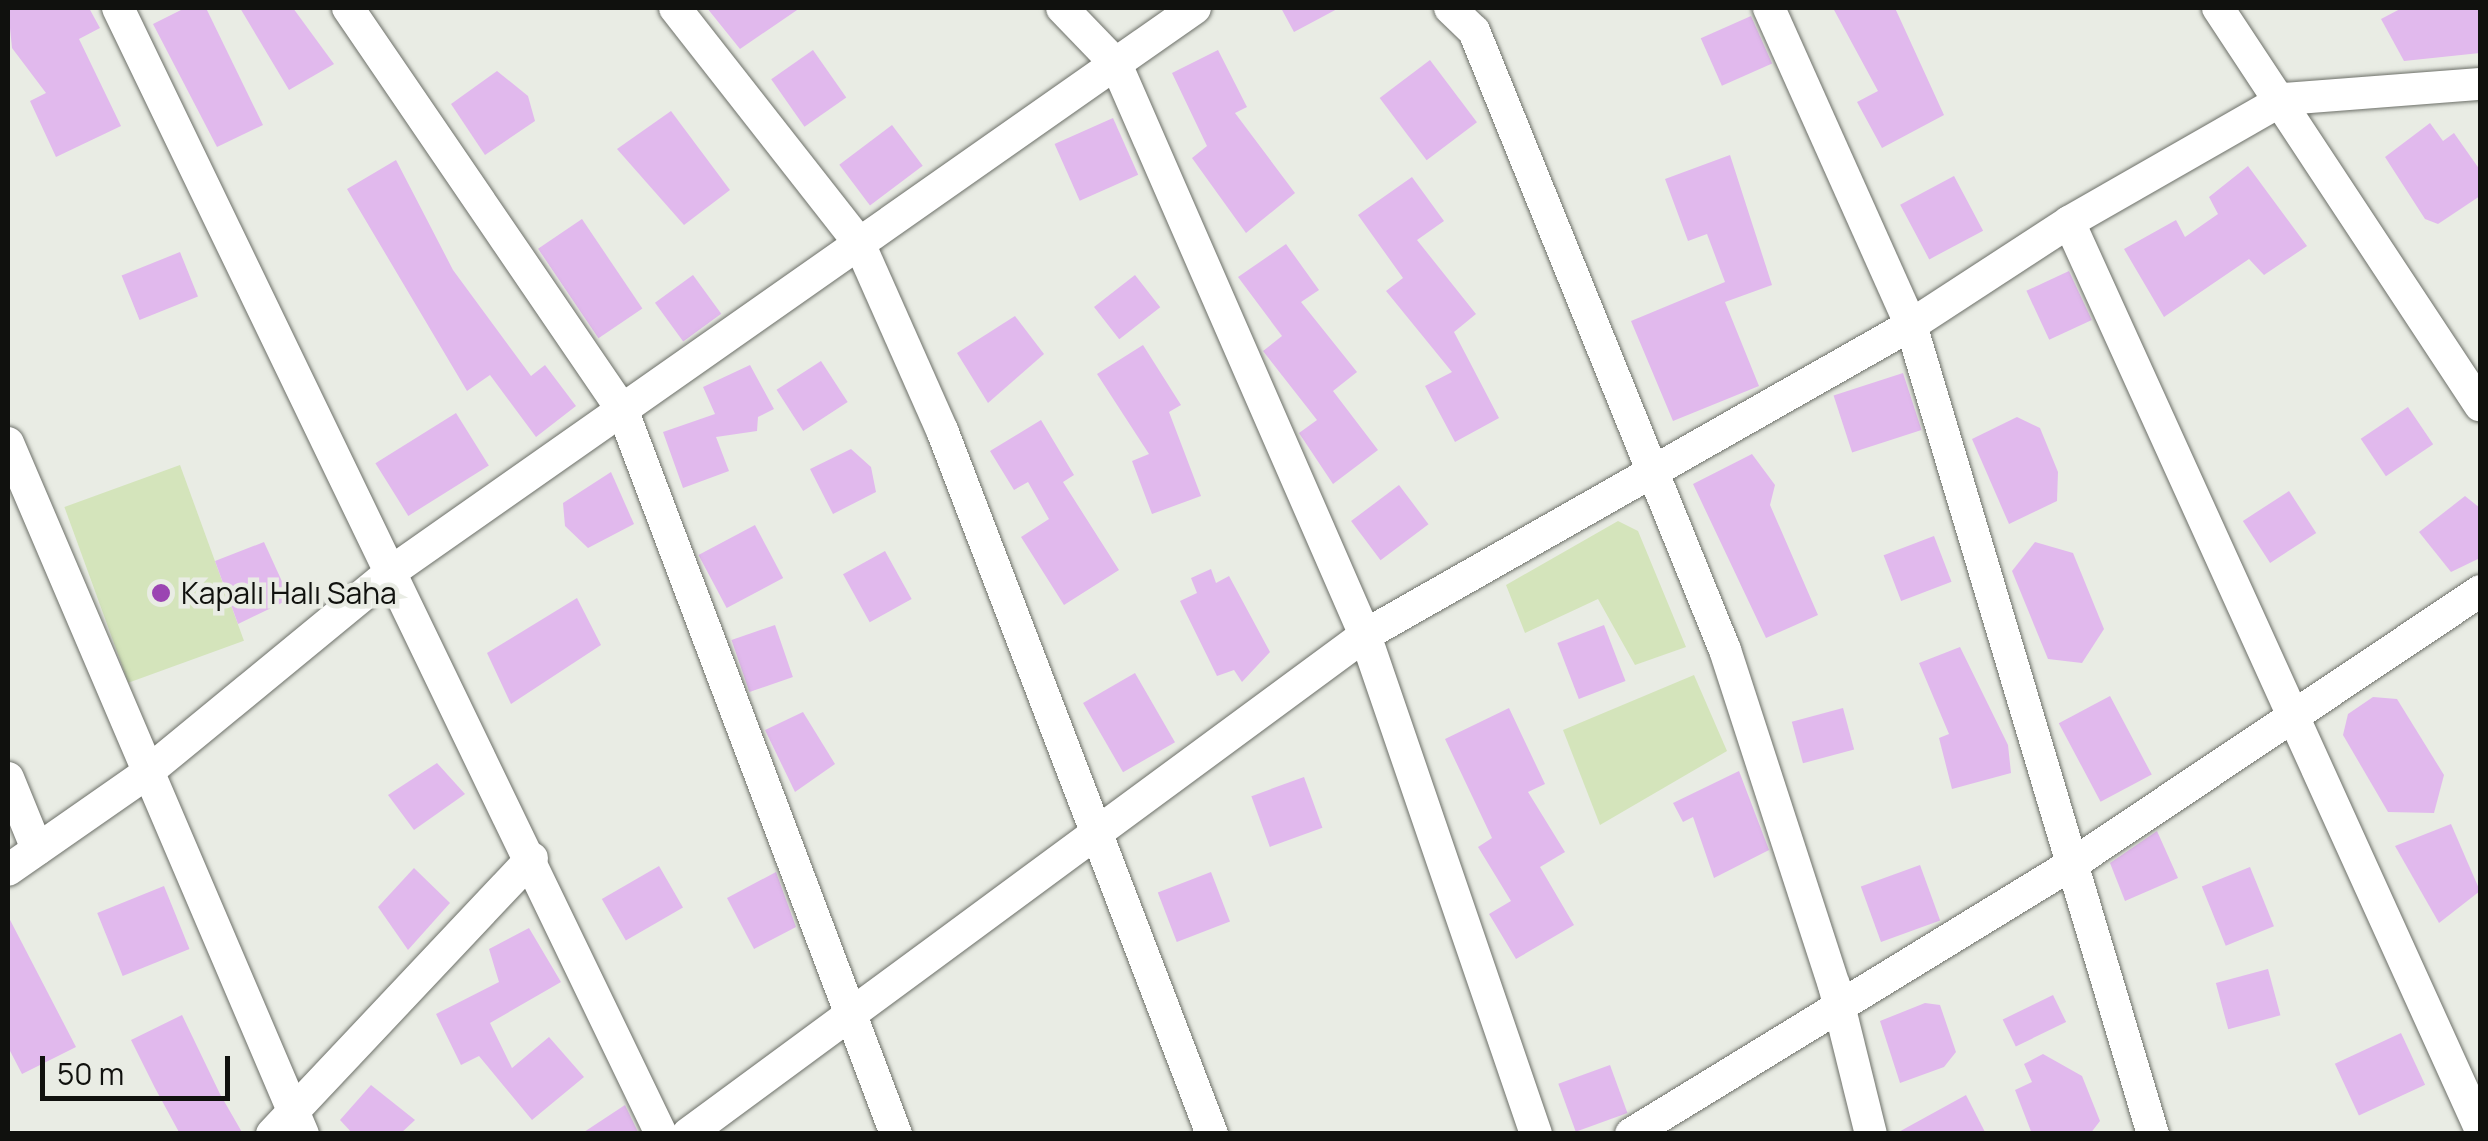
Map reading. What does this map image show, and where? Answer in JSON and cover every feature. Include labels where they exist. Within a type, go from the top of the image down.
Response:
[{"type":"street","points":[[118,8],[395,568],[662,1134]]},
{"type":"street","points":[[348,8],[622,409],[896,1134]]},
{"type":"street","points":[[675,8],[859,243],[1100,830],[1212,1134]]},
{"type":"street","points":[[1062,8],[1116,64],[1366,635],[1536,1134]]},
{"type":"street","points":[[8,870],[144,774],[395,568],[1195,8]]},
{"type":"street","points":[[1450,8],[1474,32],[1657,471],[1770,774],[1838,1002],[1871,1134]]},
{"type":"street","points":[[1769,8],[1910,325],[2077,861],[2153,1134]]},
{"type":"street","points":[[2218,8],[2284,99],[2480,406]]},
{"type":"street","points":[[688,1134],[1366,635],[1910,325],[2070,222],[2284,99],[2480,84]]},
{"type":"street","points":[[2070,222],[2296,711],[2472,1072],[2480,1128]]},
{"type":"street","points":[[8,444],[289,1124],[532,858]]},
{"type":"street","points":[[1632,1134],[1838,1002],[2077,861],[2480,591]]},
{"type":"street","points":[[8,778],[37,849]]},
{"type":"green space","name":"Kapalı Halı Saha","points":[[180,465],[244,641],[128,683],[64,507]]},
{"type":"green space","points":[[1618,521],[1638,531],[1686,647],[1635,665],[1598,599],[1525,633],[1506,585]]},
{"type":"green space","points":[[1694,675],[1727,751],[1600,825],[1563,730]]},
{"type":"building","points":[[8,8],[89,8],[100,28],[79,39],[121,126],[56,157],[30,101],[46,93],[12,48]]},
{"type":"building","points":[[185,8],[206,8],[263,125],[217,147],[153,24]]},
{"type":"building","points":[[240,8],[293,8],[334,64],[289,90]]},
{"type":"building","points":[[707,8],[800,8],[740,49]]},
{"type":"building","points":[[1281,8],[1339,8],[1294,32]]},
{"type":"building","points":[[1833,8],[1895,8],[1944,115],[1882,148],[1857,102],[1878,91]]},
{"type":"building","points":[[2402,8],[2480,8],[2480,53],[2404,61],[2381,19]]},
{"type":"building","points":[[1751,16],[1772,64],[1722,86],[1701,38]]},
{"type":"building","points":[[813,50],[846,98],[804,127],[771,79]]},
{"type":"building","points":[[1218,50],[1247,107],[1235,113],[1295,193],[1246,233],[1192,158],[1207,146],[1172,73]]},
{"type":"building","points":[[1430,60],[1477,122],[1427,160],[1380,98]]},
{"type":"building","points":[[497,71],[528,96],[535,121],[485,155],[451,104]]},
{"type":"building","points":[[671,111],[730,190],[684,225],[617,149]]},
{"type":"building","points":[[1113,118],[1138,175],[1080,201],[1055,144]]},
{"type":"building","points":[[2430,123],[2443,141],[2454,133],[2480,170],[2480,196],[2438,224],[2425,219],[2385,157]]},
{"type":"building","points":[[892,125],[923,166],[870,205],[839,165]]},
{"type":"building","points":[[1730,155],[1772,285],[1725,302],[1759,386],[1673,421],[1631,321],[1725,282],[1707,234],[1688,241],[1665,179]]},
{"type":"building","points":[[396,160],[453,270],[531,376],[545,365],[576,406],[536,437],[490,375],[467,391],[347,189]]},
{"type":"building","points":[[2248,166],[2307,246],[2264,275],[2249,259],[2164,317],[2124,249],[2176,220],[2185,237],[2218,214],[2209,197]]},
{"type":"building","points":[[1954,176],[1983,231],[1929,259],[1900,205]]},
{"type":"building","points":[[1412,177],[1444,221],[1417,240],[1476,314],[1454,332],[1499,418],[1455,442],[1425,386],[1452,372],[1386,291],[1403,278],[1358,215]]},
{"type":"building","points":[[582,219],[642,309],[598,338],[538,249]]},
{"type":"building","points":[[1286,244],[1319,290],[1301,302],[1357,372],[1333,391],[1378,450],[1333,484],[1299,433],[1317,420],[1263,351],[1282,336],[1238,277]]},
{"type":"building","points":[[180,252],[198,297],[140,320],[122,276]]},
{"type":"building","points":[[2069,271],[2092,320],[2049,340],[2026,291]]},
{"type":"building","points":[[693,275],[721,314],[683,341],[655,303]]},
{"type":"building","points":[[1135,275],[1160,307],[1119,339],[1094,307]]},
{"type":"building","points":[[1015,316],[1044,354],[988,403],[957,353]]},
{"type":"building","points":[[1143,345],[1181,405],[1169,412],[1201,496],[1152,514],[1132,461],[1149,454],[1097,374]]},
{"type":"building","points":[[821,361],[848,402],[803,431],[777,390]]},
{"type":"building","points":[[750,365],[774,409],[758,417],[757,431],[716,437],[729,471],[683,488],[663,432],[715,414],[703,387]]},
{"type":"building","points":[[1903,373],[1922,430],[1852,453],[1834,396]]},
{"type":"building","points":[[2408,407],[2433,444],[2386,476],[2361,439]]},
{"type":"building","points":[[456,413],[489,466],[408,516],[375,463]]},
{"type":"building","points":[[2017,417],[2040,428],[2058,472],[2057,501],[2009,524],[1972,439]]},
{"type":"building","points":[[1041,420],[1074,475],[1063,482],[1119,570],[1064,605],[1021,537],[1049,519],[1028,482],[1014,490],[990,451]]},
{"type":"building","points":[[851,449],[871,467],[876,492],[833,514],[810,469]]},
{"type":"building","points":[[1752,454],[1775,485],[1770,505],[1818,615],[1766,638],[1693,484]]},
{"type":"building","points":[[611,472],[634,524],[588,548],[565,526],[563,503]]},
{"type":"building","points":[[1399,485],[1428,524],[1381,560],[1351,521]]},
{"type":"building","points":[[2289,491],[2316,533],[2270,563],[2243,521]]},
{"type":"building","points":[[2465,496],[2480,508],[2480,558],[2451,572],[2419,532]]},
{"type":"building","points":[[755,525],[783,578],[727,608],[698,555]]},
{"type":"building","points":[[1934,536],[1952,582],[1901,601],[1884,555]]},
{"type":"building","points":[[264,542],[290,599],[238,624],[215,561]]},
{"type":"building","points":[[2035,542],[2073,553],[2104,629],[2082,663],[2048,659],[2012,571]]},
{"type":"building","points":[[885,551],[912,599],[870,622],[843,574]]},
{"type":"building","points":[[1211,569],[1216,583],[1229,576],[1270,652],[1242,682],[1234,670],[1217,676],[1180,601],[1197,593],[1191,578]]},
{"type":"building","points":[[577,598],[601,645],[511,704],[487,653]]},
{"type":"building","points":[[775,625],[793,677],[749,692],[732,640]]},
{"type":"building","points":[[1604,625],[1626,681],[1579,699],[1557,643]]},
{"type":"building","points":[[1960,647],[2008,745],[2011,773],[1952,789],[1939,738],[1949,734],[1919,663]]},
{"type":"building","points":[[1135,673],[1175,742],[1123,772],[1083,703]]},
{"type":"building","points":[[2110,696],[2152,775],[2101,802],[2059,723]]},
{"type":"building","points":[[2373,697],[2397,699],[2444,775],[2434,813],[2388,812],[2343,735],[2348,714]]},
{"type":"building","points":[[1509,708],[1545,784],[1528,792],[1565,852],[1540,867],[1574,925],[1516,959],[1489,914],[1511,901],[1478,847],[1492,838],[1445,739]]},
{"type":"building","points":[[1843,708],[1854,750],[1803,763],[1792,722]]},
{"type":"building","points":[[803,712],[835,764],[795,792],[765,730]]},
{"type":"building","points":[[437,763],[465,794],[414,830],[388,795]]},
{"type":"building","points":[[1739,771],[1769,850],[1714,878],[1693,817],[1683,822],[1673,803]]},
{"type":"building","points":[[1304,777],[1322,828],[1270,847],[1251,796]]},
{"type":"building","points":[[2451,824],[2480,891],[2439,923],[2395,846]]},
{"type":"building","points":[[2157,831],[2178,878],[2125,901],[2110,863]]},
{"type":"building","points":[[1920,865],[1940,920],[1881,942],[1861,887]]},
{"type":"building","points":[[659,866],[683,908],[626,941],[602,899]]},
{"type":"building","points":[[2250,867],[2274,926],[2226,946],[2202,886]]},
{"type":"building","points":[[414,868],[450,903],[408,950],[378,907]]},
{"type":"building","points":[[776,872],[796,927],[754,949],[727,898]]},
{"type":"building","points":[[1211,872],[1230,921],[1177,942],[1158,892]]},
{"type":"building","points":[[164,886],[189,949],[123,976],[97,913]]},
{"type":"building","points":[[8,916],[76,1047],[22,1074],[8,1047]]},
{"type":"building","points":[[529,928],[561,982],[490,1023],[512,1068],[549,1037],[584,1077],[532,1120],[479,1056],[461,1065],[436,1014],[499,982],[489,949]]},
{"type":"building","points":[[2268,969],[2280,1015],[2228,1029],[2216,983]]},
{"type":"building","points":[[2053,995],[2066,1022],[2016,1047],[2003,1020]]},
{"type":"building","points":[[1925,1003],[1940,1005],[1956,1052],[1944,1067],[1900,1083],[1880,1021]]},
{"type":"building","points":[[182,1015],[243,1134],[180,1134],[155,1088],[131,1040]]},
{"type":"building","points":[[2401,1033],[2425,1085],[2359,1116],[2335,1064]]},
{"type":"building","points":[[2043,1054],[2082,1076],[2100,1121],[2090,1134],[2032,1134],[2015,1090],[2032,1082],[2024,1064]]},
{"type":"building","points":[[1610,1065],[1627,1113],[1576,1132],[1558,1084]]},
{"type":"building","points":[[371,1085],[415,1120],[400,1134],[353,1134],[340,1120]]},
{"type":"building","points":[[1966,1095],[1986,1134],[1895,1134]]},
{"type":"building","points":[[625,1105],[639,1134],[581,1134]]},
{"type":"place","name":"Kapalı Halı Saha","points":[[161,593]]}]
